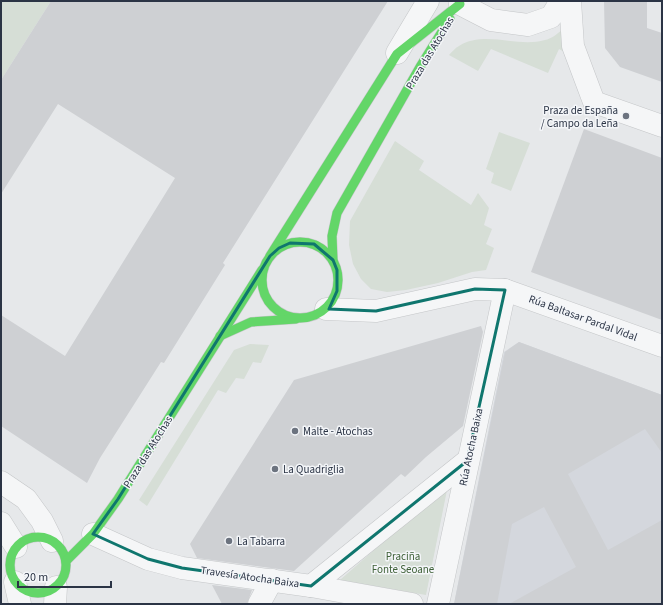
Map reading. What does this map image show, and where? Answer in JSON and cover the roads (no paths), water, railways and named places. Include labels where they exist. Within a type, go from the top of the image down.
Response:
[{"type":"main road","name":"Praza das Atochas","points":[[66,561],[93,534],[118,499],[397,54],[461,2]]},
{"type":"main road","name":"Praza das Atochas","points":[[332,260],[332,236],[338,213],[420,67],[461,2]]},
{"type":"main road","name":"Praza das Atochas","points":[[270,256],[279,248],[290,243],[302,242],[314,244],[325,251],[337,270],[338,286],[326,309]]},
{"type":"main road","points":[[262,270],[261,282],[263,293],[269,304],[277,311],[288,317],[299,319]]},
{"type":"main road","points":[[220,336],[251,322],[309,318],[326,309]]},
{"type":"main road","points":[[33,537],[43,537],[52,541],[61,549],[66,561],[66,571],[55,595],[48,591],[34,592],[22,588],[15,582],[11,574],[9,553],[24,540],[33,537]]},
{"type":"street","points":[[397,54],[428,1]]},
{"type":"street","points":[[461,2],[491,20],[528,25],[552,17],[561,1]]},
{"type":"street","points":[[570,1],[574,46],[594,102],[662,126]]},
{"type":"street","points":[[326,309],[376,311],[475,289],[504,290]]},
{"type":"street","name":"Rúa Baltasar Pardal Vidal","points":[[504,290],[662,346]]},
{"type":"street","name":"Rúa Atocha Baixa","points":[[438,604],[504,290]]},
{"type":"street","points":[[311,586],[467,461]]},
{"type":"street","points":[[1,482],[26,499],[42,521],[52,541]]},
{"type":"street","points":[[1,523],[9,553]]},
{"type":"street","name":"Travesía Atocha Baixa","points":[[93,534],[148,559],[182,568],[311,586],[412,604]]},
{"type":"street","points":[[259,604],[272,580]]},
{"type":"street","points":[[15,582],[20,604]]},
{"type":"place","name":"Praza de España / Campo da Leña","points":[[626,116]]},
{"type":"place","name":"Malte - Atochas","points":[[295,431]]},
{"type":"place","name":"La Quadriglia","points":[[275,469]]},
{"type":"place","name":"La Tabarra","points":[[229,541]]},
{"type":"park label","name":"Praciña Fonte Seoane","points":[[403,562]]}]
